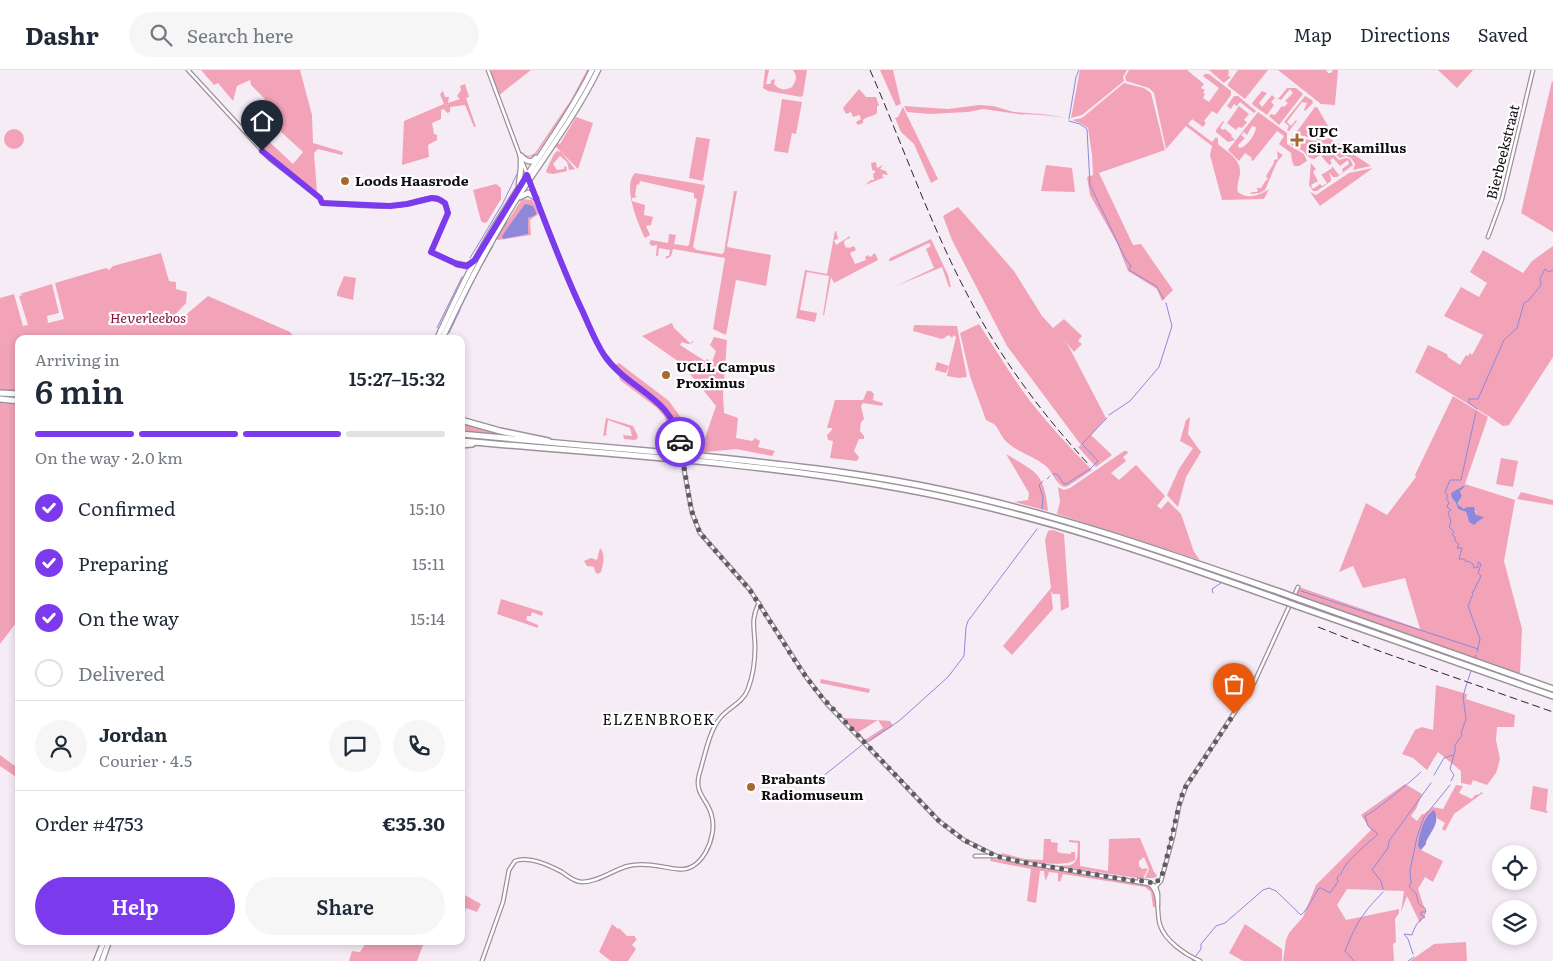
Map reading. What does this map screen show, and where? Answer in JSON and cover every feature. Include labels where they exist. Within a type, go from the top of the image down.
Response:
[{"type":"highway","points":[[444,335],[472,276],[592,70]]},
{"type":"highway","points":[[439,335],[469,267],[519,188],[528,178],[578,105],[598,70]]},
{"type":"highway","points":[[520,156],[527,161],[533,161],[544,150]]},
{"type":"highway","points":[[519,188],[522,168],[520,156]]},
{"type":"highway","points":[[515,202],[526,193],[530,193],[536,198]]},
{"type":"highway","points":[[457,264],[469,267]]},
{"type":"highway","points":[[457,264],[463,268],[466,276]]},
{"type":"highway","points":[[469,267],[472,276]]},
{"type":"highway","points":[[0,393],[15,394]]},
{"type":"highway","points":[[0,399],[15,401]]},
{"type":"highway","points":[[465,421],[500,431],[544,438],[554,443]]},
{"type":"highway","points":[[465,434],[806,467],[946,491],[1096,530],[1299,599],[1553,689]]},
{"type":"highway","points":[[465,441],[805,474],[906,489],[985,506],[1063,526],[1150,554],[1553,696]]},
{"type":"highway","points":[[465,444],[477,442]]},
{"type":"highway","points":[[96,961],[102,945]]},
{"type":"highway","points":[[102,961],[108,945]]},
{"type":"street","points":[[188,70],[226,110],[254,144],[320,198],[322,203],[390,206],[432,198],[445,203],[448,213],[431,252],[457,264]]},
{"type":"street","points":[[488,70],[571,286],[600,348],[611,364],[625,378],[664,408],[674,424],[679,438],[692,513],[700,533],[740,577],[759,603],[799,667],[827,704],[939,821],[977,847],[980,852],[990,857],[995,856],[1154,886]]},
{"type":"street","name":"Bierbeekstraat","points":[[1488,236],[1502,199],[1533,70]]},
{"type":"street","points":[[1154,886],[1161,878],[1173,837],[1179,806],[1186,786],[1254,683],[1298,587]]},
{"type":"street","points":[[482,961],[502,906],[509,870],[515,861],[525,859],[555,869],[574,880],[582,882],[633,865],[658,865],[677,870],[685,869],[698,863],[703,857],[711,839],[713,822],[712,814],[699,793],[698,779],[715,724],[740,701],[748,689],[754,658],[753,622],[759,603]]},
{"type":"street","points":[[980,852],[992,853],[995,856]]},
{"type":"street","points":[[990,857],[992,853]]},
{"type":"street","points":[[1154,886],[1160,924],[1166,936],[1184,952],[1200,961]]},
{"type":"green space","points":[[201,70],[300,70],[312,115],[313,143],[343,152],[342,155],[318,149],[314,153],[317,192],[276,161],[242,125],[246,120],[293,164],[303,152],[256,109],[265,99],[251,85],[250,80],[237,86],[233,101],[218,83],[214,85]]},
{"type":"green space","points":[[492,70],[531,70],[498,96],[490,73]]},
{"type":"green space","points":[[587,70],[589,70],[565,112],[535,156],[529,157],[524,155],[529,156],[535,153],[571,100]]},
{"type":"green space","points":[[765,70],[769,70],[766,84],[770,84],[775,79],[774,84],[778,88],[785,89],[792,87],[795,83],[796,77],[793,70],[807,70],[803,95],[801,97],[768,91],[763,88]]},
{"type":"green space","points":[[880,70],[893,70],[901,104],[896,106]]},
{"type":"green space","points":[[1080,70],[1127,70],[1123,77],[1124,81],[1082,115],[1071,118]]},
{"type":"green space","points":[[1129,70],[1187,70],[1204,84],[1201,88],[1205,90],[1203,98],[1209,102],[1219,88],[1203,76],[1205,74],[1209,74],[1231,91],[1231,95],[1217,114],[1212,111],[1204,121],[1206,123],[1203,127],[1192,119],[1188,124],[1212,142],[1216,137],[1218,144],[1236,159],[1240,167],[1238,192],[1250,196],[1258,195],[1269,189],[1264,199],[1222,200],[1210,155],[1212,146],[1186,126],[1166,149],[1154,93],[1149,88],[1126,81],[1125,77]]},
{"type":"green space","points":[[1209,70],[1228,70],[1228,76],[1231,77],[1224,83]]},
{"type":"green space","points":[[1238,70],[1268,70],[1245,99],[1228,86]]},
{"type":"green space","points":[[1278,70],[1326,70],[1328,73],[1331,73],[1333,70],[1338,70],[1335,105],[1321,104]]},
{"type":"green space","points":[[1438,70],[1473,70],[1457,88]]},
{"type":"green space","points":[[1553,82],[1553,232],[1521,213]]},
{"type":"green space","points":[[1124,83],[1144,88],[1151,93],[1165,150],[1099,173],[1133,245],[1141,244],[1173,290],[1162,301],[1157,289],[1128,271],[1117,243],[1090,195],[1087,177],[1093,175],[1088,128],[1072,120],[1082,118]]},
{"type":"green space","points":[[465,84],[469,97],[466,98],[476,127],[474,127],[465,105],[450,107],[450,112],[447,113],[444,109],[441,110],[441,119],[432,123],[437,140],[428,145],[429,157],[402,165],[404,121],[444,104],[440,94],[443,91],[445,97],[449,97],[448,103],[460,99],[457,96],[461,90],[460,86]]},
{"type":"green space","points":[[1287,88],[1296,88],[1303,94],[1279,125],[1269,116],[1271,114],[1275,115],[1282,106],[1284,107],[1288,103],[1285,101],[1293,93],[1290,89],[1281,100],[1277,98]]},
{"type":"green space","points":[[859,89],[866,97],[876,97],[879,106],[877,106],[877,113],[863,120],[863,123],[858,125],[856,122],[861,119],[860,116],[853,117],[851,112],[846,114],[843,108]]},
{"type":"green space","points":[[1262,91],[1267,93],[1259,103],[1262,107],[1272,95],[1275,98],[1271,102],[1274,105],[1267,115],[1252,103]]},
{"type":"green space","points":[[1234,96],[1238,96],[1256,111],[1254,113],[1240,102],[1237,106],[1234,104],[1231,109],[1227,106]]},
{"type":"green space","points":[[1305,96],[1312,100],[1313,103],[1305,111],[1307,103],[1302,102],[1287,122],[1291,126],[1297,121],[1289,131],[1287,130],[1289,126],[1284,122]]},
{"type":"green space","points":[[782,99],[802,102],[796,134],[792,133],[788,153],[774,151]]},
{"type":"green space","points":[[979,105],[993,106],[1014,112],[1068,118],[1022,114],[1024,115],[983,109],[968,112],[930,114],[907,112],[904,106],[948,109]]},
{"type":"green space","points":[[1239,106],[1249,114],[1244,120],[1247,122],[1242,128],[1238,127],[1236,130],[1227,123]]},
{"type":"green space","points":[[903,107],[938,179],[931,183],[914,144],[901,132],[895,118],[898,117]]},
{"type":"green space","points":[[1315,107],[1317,107],[1328,126],[1328,134],[1320,140],[1295,134]]},
{"type":"green space","points":[[1258,112],[1287,133],[1287,144],[1304,154],[1307,161],[1299,166],[1294,166],[1291,153],[1279,144],[1284,136],[1277,131],[1253,161],[1245,153],[1239,161],[1228,150]],"holes":[[[1252,126],[1256,127],[1250,140],[1245,146],[1239,148],[1238,145],[1245,138],[1241,135],[1244,132],[1247,135]]]},
{"type":"green space","points":[[576,117],[593,123],[578,169],[555,146],[557,143],[560,144]]},
{"type":"green space","points":[[1223,121],[1220,128],[1225,129],[1235,140],[1228,142],[1216,132]]},
{"type":"green space","points":[[10,129],[18,129],[24,135],[24,143],[18,149],[10,149],[4,143],[4,135]]},
{"type":"green space","points":[[1293,136],[1316,141],[1329,138],[1371,166],[1353,170],[1355,164],[1351,158],[1346,156],[1340,158],[1330,149],[1314,159],[1310,158],[1303,151],[1290,144],[1288,139]]},
{"type":"green space","points":[[696,137],[710,139],[703,181],[689,178]]},
{"type":"green space","points":[[557,151],[561,152],[575,169],[569,170],[567,162],[560,156],[553,164],[557,170],[564,169],[566,166],[567,171],[553,174],[547,173],[546,171]]},
{"type":"green space","points":[[1277,151],[1283,155],[1277,162],[1265,190],[1260,193],[1250,194],[1257,192],[1256,188],[1261,188],[1266,180],[1268,180],[1266,176],[1274,160],[1278,159]]},
{"type":"green space","points":[[1330,151],[1339,160],[1350,159],[1353,165],[1337,177],[1333,177],[1329,172],[1331,181],[1317,191],[1313,191],[1309,185],[1311,163],[1316,169],[1313,172],[1318,181],[1311,185],[1313,189],[1320,184],[1322,186],[1327,183],[1321,174],[1332,168],[1332,166],[1339,175],[1343,172],[1342,169],[1349,164],[1348,160],[1340,166],[1333,158],[1330,160],[1332,163],[1329,165],[1321,156]]},
{"type":"green space","points":[[876,162],[877,168],[883,165],[880,169],[886,171],[888,175],[882,174],[885,177],[865,185],[874,180],[873,173],[875,171],[872,170],[871,163]]},
{"type":"green space","points":[[1046,165],[1072,168],[1075,192],[1041,191]]},
{"type":"green space","points":[[1373,168],[1320,206],[1310,192],[1316,195],[1349,173]]},
{"type":"green space","points":[[635,173],[705,185],[693,247],[697,250],[722,254],[724,252],[734,191],[737,191],[727,247],[771,255],[766,286],[736,280],[726,335],[713,329],[725,258],[673,249],[671,256],[666,259],[666,256],[669,256],[670,250],[659,248],[658,256],[656,256],[657,245],[652,246],[649,243],[651,240],[668,243],[669,234],[676,235],[674,244],[689,245],[697,199],[694,198],[694,193],[640,181],[639,185],[637,184],[635,195],[637,197],[632,198],[632,201],[645,205],[644,215],[653,217],[651,225],[646,226],[650,235],[645,238],[632,205],[630,187],[631,179]]},
{"type":"green space","points":[[496,184],[501,188],[501,199],[487,222],[484,223],[481,221],[473,190]]},
{"type":"green space","points":[[522,199],[532,200],[540,213],[530,220],[531,235],[496,239]],"holes":[[[524,205],[536,215],[528,218],[528,234],[502,237]]]},
{"type":"green space","points":[[958,207],[1014,271],[1042,316],[1053,328],[1064,319],[1082,336],[1078,341],[1082,344],[1074,352],[1064,340],[1106,418],[1091,435],[1112,455],[1096,467],[1078,447],[1081,445],[1007,346],[952,240],[943,216]]},
{"type":"green space","points":[[835,231],[838,239],[834,240],[836,245],[850,236],[844,243],[846,248],[854,246],[856,250],[850,253],[855,264],[866,260],[865,257],[868,255],[870,257],[875,253],[878,260],[834,283],[831,277],[824,316],[829,276],[807,272],[800,310],[817,313],[815,322],[796,318],[805,270],[827,274]]},
{"type":"green space","points":[[931,239],[948,275],[951,287],[949,287],[942,267],[894,287],[934,268],[926,249],[931,246],[929,243],[889,261],[890,258]]},
{"type":"green space","points":[[1553,246],[1553,357],[1509,425],[1503,426],[1415,372],[1428,345],[1447,354],[1448,357],[1460,365],[1466,355],[1468,356],[1470,353],[1472,355],[1483,335],[1444,316],[1461,287],[1479,297],[1487,283],[1470,272],[1483,250],[1523,273],[1532,261]]},
{"type":"green space","name":"Heverleebos","points":[[161,253],[169,281],[176,282],[176,289],[187,292],[186,303],[171,319],[175,324],[208,296],[290,332],[293,335],[15,335],[15,391],[0,389],[0,298],[14,294],[23,326],[28,325],[19,296],[23,295],[20,294],[52,284],[59,313],[47,316],[48,323],[64,319],[55,283],[106,268],[109,270],[113,266]]},
{"type":"green space","points":[[344,276],[356,278],[353,300],[337,296]]},
{"type":"green space","points":[[672,323],[674,328],[691,344],[682,342],[680,345],[705,361],[707,359],[712,362],[716,351],[710,345],[714,337],[727,340],[723,395],[724,413],[738,418],[736,438],[752,441],[755,438],[760,441],[758,447],[775,451],[772,456],[736,449],[706,452],[685,450],[684,446],[674,445],[664,416],[657,408],[620,380],[617,370],[613,366],[619,363],[669,401],[685,428],[697,434],[697,442],[704,441],[716,406],[682,364],[642,336]]},
{"type":"green space","points":[[979,324],[1030,401],[1092,470],[1068,486],[1064,487],[1061,485],[1048,468],[1008,443],[994,424],[986,420],[970,376],[960,333]]},
{"type":"green space","points":[[914,325],[957,326],[967,377],[947,376],[956,337],[954,335],[952,338],[949,335],[942,339],[913,331]]},
{"type":"green space","points":[[937,362],[949,366],[946,373],[935,370]]},
{"type":"green space","points":[[867,391],[871,391],[874,394],[873,400],[883,403],[882,406],[863,403],[861,406],[864,419],[861,422],[860,431],[864,439],[859,439],[854,451],[859,457],[857,461],[830,458],[833,441],[828,440],[827,435],[832,428],[827,428],[835,400],[863,400]]},
{"type":"green space","points":[[1453,396],[1488,417],[1465,484],[1515,500],[1504,561],[1522,629],[1520,674],[1296,594],[1299,587],[1420,629],[1405,578],[1363,588],[1353,566],[1339,572],[1366,503],[1387,515],[1416,477],[1415,475]],"holes":[[[1462,487],[1460,491],[1462,495],[1458,505],[1463,509],[1476,511],[1476,515],[1482,518],[1477,523],[1468,520],[1466,512],[1458,509],[1452,498],[1459,488]]]},
{"type":"green space","points":[[0,403],[15,405],[15,624],[0,644]]},
{"type":"green space","points":[[1190,417],[1188,434],[1201,452],[1186,477],[1178,507],[1167,495],[1179,469],[1193,448],[1180,441],[1186,420]]},
{"type":"green space","points":[[606,418],[633,426],[638,436],[637,439],[624,439],[623,435],[632,436],[630,428],[608,420],[607,435],[603,436]]},
{"type":"green space","points":[[465,423],[521,436],[465,430]]},
{"type":"green space","points":[[1124,451],[1128,453],[1123,457],[1126,461],[1111,473],[1119,480],[1136,465],[1165,496],[1157,506],[1161,509],[1168,501],[1181,514],[1194,552],[1200,560],[1057,514],[1060,502],[1058,487],[1064,490],[1070,488]]},
{"type":"green space","points":[[1006,454],[1025,465],[1037,475],[1044,488],[1048,511],[1014,502],[1028,500],[1029,493]]},
{"type":"green space","points":[[1501,458],[1518,461],[1513,487],[1496,484]]},
{"type":"green space","points":[[1521,492],[1553,500],[1553,505],[1517,499]]},
{"type":"green space","points":[[1053,530],[1064,534],[1069,607],[1061,611],[1060,594],[1053,594],[1051,591],[1053,609],[1012,655],[1003,646],[1051,588],[1045,540],[1048,531]]},
{"type":"green space","points":[[600,548],[604,560],[601,572],[598,574],[595,572],[594,567],[587,566],[584,561],[591,558],[597,560]]},
{"type":"green space","points":[[501,599],[543,612],[542,616],[532,612],[531,616],[527,616],[526,620],[538,625],[538,628],[497,614]]},
{"type":"green space","points":[[821,679],[870,689],[869,693],[820,683]]},
{"type":"green space","points":[[1436,685],[1467,694],[1466,699],[1515,715],[1514,727],[1497,727],[1496,740],[1500,759],[1496,773],[1487,785],[1473,780],[1471,785],[1461,783],[1461,771],[1438,752],[1427,770],[1413,758],[1402,754],[1415,730],[1422,727],[1433,730]]},
{"type":"green space","points":[[843,718],[861,719],[878,720],[857,733]]},
{"type":"green space","points":[[878,720],[890,721],[893,726],[867,743],[859,735],[861,734],[865,740],[883,728]]},
{"type":"green space","points":[[0,755],[15,766],[15,776],[0,766]]},
{"type":"green space","points":[[1405,784],[1422,794],[1411,816],[1417,821],[1422,814],[1433,807],[1443,809],[1456,785],[1463,786],[1459,793],[1472,799],[1475,795],[1483,793],[1454,814],[1445,831],[1442,829],[1445,823],[1437,818],[1437,815],[1421,850],[1443,861],[1433,882],[1425,877],[1418,889],[1426,913],[1420,923],[1407,896],[1401,912],[1404,891],[1347,889],[1337,905],[1346,920],[1399,909],[1395,919],[1396,942],[1393,944],[1394,961],[1283,961],[1289,933],[1303,917],[1316,885],[1371,830],[1361,815]]},
{"type":"green space","points":[[1533,786],[1548,789],[1547,813],[1530,809]]},
{"type":"green space","points":[[1140,838],[1157,875],[1155,878],[1145,878],[1149,869],[1144,857],[1139,861],[1139,866],[1142,869],[1148,868],[1143,879],[1058,866],[1070,865],[1077,859],[1078,843],[1069,842],[1069,840],[1080,841],[1080,866],[1108,871],[1109,839]]},
{"type":"green space","points":[[1044,839],[1051,839],[1051,842],[1058,843],[1057,851],[1060,853],[1071,854],[1071,852],[1075,852],[1075,860],[1069,863],[1050,864],[1017,859],[1001,854],[1025,859],[1043,860]]},
{"type":"green space","points":[[991,857],[1147,885],[1153,890],[1156,907],[1153,907],[1151,892],[1145,887],[1063,874],[1060,882],[1058,881],[1058,873],[1049,872],[1046,880],[1044,871],[1040,871],[1036,903],[1027,901],[1031,869],[990,861]]},
{"type":"green space","points":[[465,895],[481,904],[477,912],[466,908],[465,912]]},
{"type":"green space","points":[[612,924],[627,936],[635,936],[637,939],[632,945],[636,949],[628,961],[611,961],[599,952]]},
{"type":"green space","points":[[1245,924],[1282,949],[1282,961],[1243,961],[1229,953]]},
{"type":"green space","points":[[1466,942],[1467,961],[1410,961],[1434,944]]},
{"type":"green space","points":[[364,945],[423,945],[417,961],[349,961],[352,951],[360,952]]},
{"type":"shaded area","points":[[524,205],[533,206],[536,212],[536,215],[528,218],[528,234],[503,239],[502,236]]},
{"type":"shaded area","points":[[1465,486],[1460,491],[1462,496],[1458,503],[1459,506],[1463,509],[1474,507],[1476,515],[1484,517],[1474,525],[1469,522],[1466,512],[1458,509],[1452,498],[1451,493]]},
{"type":"shaded area","points":[[1434,810],[1436,822],[1426,844],[1421,850],[1418,846],[1421,831],[1427,816]]},
{"type":"waterway","points":[[1069,119],[1076,77],[1079,70]]},
{"type":"waterway","points":[[1069,121],[1080,124],[1087,129],[1090,185],[1125,258],[1131,266],[1129,270],[1156,286],[1164,299]]},
{"type":"waterway","points":[[470,258],[503,203],[517,174]]},
{"type":"waterway","points":[[494,243],[507,222]]},
{"type":"waterway","points":[[481,267],[493,246]]},
{"type":"waterway","points":[[460,309],[480,268]]},
{"type":"waterway","points":[[1477,409],[1469,403],[1469,399],[1478,399],[1504,340],[1517,328],[1524,303],[1529,300],[1541,285],[1540,279],[1545,269],[1549,272],[1553,270]]},
{"type":"waterway","points":[[437,328],[462,277]]},
{"type":"waterway","points":[[1109,415],[1130,401],[1159,367],[1172,326],[1166,303]]},
{"type":"waterway","points":[[449,333],[460,310]]},
{"type":"waterway","points":[[1476,412],[1461,480],[1450,480],[1445,492],[1448,496],[1446,499],[1449,502],[1447,507],[1451,510],[1448,512],[1451,522],[1449,527],[1454,532],[1452,535],[1455,537],[1455,541],[1459,544],[1457,548],[1462,548],[1459,559],[1468,561],[1473,564],[1474,568],[1478,567],[1478,562],[1481,564],[1478,573],[1481,576],[1472,592],[1473,594],[1468,606],[1480,639],[1477,652]]},
{"type":"waterway","points":[[1053,474],[1057,474],[1066,484],[1090,469],[1098,461],[1082,444],[1107,418]]},
{"type":"waterway","points":[[1047,479],[1050,476]]},
{"type":"waterway","points":[[1042,509],[1043,497],[1039,485],[1043,481]]},
{"type":"waterway","points":[[869,741],[899,721],[948,677],[964,656],[968,621],[1037,529]]},
{"type":"waterway","points":[[1213,593],[1212,589],[1221,583]]},
{"type":"waterway","points":[[1301,591],[1478,649]]},
{"type":"waterway","points":[[1468,680],[1471,671]]},
{"type":"waterway","points":[[1451,781],[1454,775],[1450,769],[1455,745],[1462,735],[1466,719],[1463,696],[1467,683]]},
{"type":"waterway","points":[[812,785],[862,745]]},
{"type":"waterway","points":[[1434,775],[1444,758],[1453,755]]},
{"type":"waterway","points":[[1338,882],[1337,877],[1347,864],[1378,834],[1368,826],[1365,816],[1384,803],[1421,772]]},
{"type":"waterway","points":[[1383,889],[1381,881],[1372,870],[1388,848],[1389,841],[1431,783]]},
{"type":"waterway","points":[[1413,954],[1408,939],[1404,934],[1412,935],[1417,924],[1425,917],[1421,915],[1421,912],[1426,912],[1425,908],[1418,903],[1416,893],[1409,886],[1417,837],[1424,817],[1450,785]]},
{"type":"waterway","points":[[1195,957],[1201,949],[1201,944],[1216,926],[1225,923],[1263,890],[1269,888],[1276,891],[1301,915],[1319,888],[1330,893],[1337,883]]},
{"type":"waterway","points":[[1354,961],[1345,951],[1347,946],[1361,918],[1383,892]]},
{"type":"waterway","points":[[1408,961],[1414,957]]},
{"type":"railway","points":[[870,70],[939,236],[978,314],[1021,382],[1054,425],[1090,466]]},
{"type":"railway","points":[[1318,627],[1382,652],[1553,712]]},
{"type":"way so far","points":[[680,442],[691,509],[700,533],[750,590],[806,677],[827,704],[939,821],[964,840],[982,850],[996,856],[1021,862],[1135,881],[1147,881],[1154,884],[1158,882],[1164,869],[1173,837],[1181,797],[1186,786],[1234,714]]},
{"type":"place","name":"UPC Sint-Kamillus","points":[[1297,140]]},
{"type":"place","name":"Loods Haasrode","points":[[345,181]]},
{"type":"place","name":"UCLL Campus Proximus","points":[[666,375]]},
{"type":"place","name":"Brabants Radiomuseum","points":[[751,787]]},
{"type":"district","name":"ELZENBROEK","points":[[659,720]]},
{"type":"route","points":[[262,151],[320,198],[322,203],[390,206],[432,198],[442,200],[447,206],[448,213],[431,252],[457,264],[467,266],[475,260],[527,175],[559,258],[598,346],[611,364],[625,378],[659,402],[670,415],[680,442]]}]
